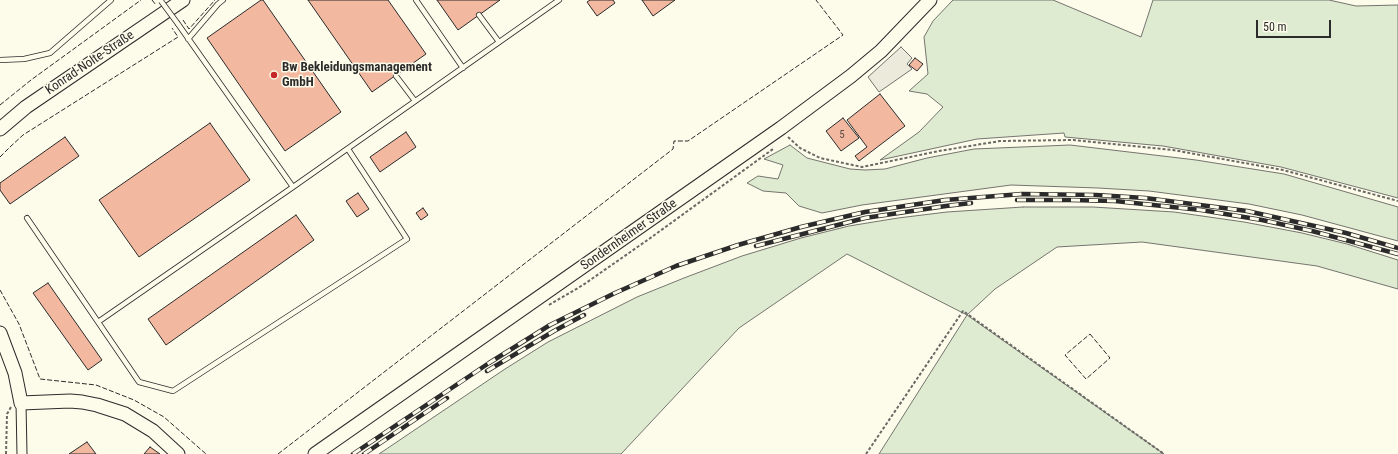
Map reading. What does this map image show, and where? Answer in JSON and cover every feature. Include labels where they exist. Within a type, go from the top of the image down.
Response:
[{"type":"main road","name":"Konrad-Nolte-Straße","points":[[0,129],[26,107],[183,0]]},
{"type":"main road","name":"Sondernheimer Straße","points":[[315,454],[655,217],[841,84],[881,51],[930,0]]},
{"type":"main road","points":[[0,333],[15,373],[16,405],[70,401],[97,405],[125,414],[153,431],[178,454]]},
{"type":"street","points":[[16,405],[22,454]]},
{"type":"lane","points":[[0,60],[24,59],[50,53],[111,0]]},
{"type":"lane","points":[[161,0],[294,187]]},
{"type":"lane","points":[[188,39],[223,0]]},
{"type":"lane","points":[[416,0],[463,68]]},
{"type":"lane","points":[[98,322],[294,187],[559,0]]},
{"type":"lane","points":[[480,15],[499,42]]},
{"type":"lane","points":[[396,76],[415,101]]},
{"type":"lane","points":[[27,218],[139,382],[173,391],[407,239],[348,149]]},
{"type":"path","points":[[786,135],[800,148],[820,158],[862,167],[939,151],[1000,141],[1073,140],[1174,150],[1283,170],[1398,201]]},
{"type":"path","points":[[866,454],[963,311],[1164,454]]},
{"type":"path","points":[[6,454],[7,414],[16,405]]},
{"type":"green space","points":[[953,0],[1053,0],[1141,37],[1153,0],[1329,0],[1356,6],[1398,5],[1398,198],[1281,167],[1163,146],[1065,137],[1064,133],[977,139],[880,160],[919,132],[943,107],[927,94],[909,91],[928,74],[924,37],[933,21]]},
{"type":"green space","points":[[790,145],[807,158],[850,169],[865,170],[885,169],[927,158],[974,149],[1070,145],[1196,160],[1284,174],[1398,207],[1398,241],[1302,215],[1249,204],[1149,191],[1098,188],[1011,185],[862,205],[822,213],[799,206],[786,193],[763,191],[747,183],[758,176],[778,179],[783,165],[764,159]]},
{"type":"green space","points":[[1023,207],[1093,207],[1174,212],[1244,222],[1302,233],[1347,244],[1398,260],[1398,289],[1317,266],[1142,242],[1057,247],[995,289],[967,315],[847,254],[739,328],[621,454],[379,454],[505,369],[548,342],[637,297],[742,256],[801,238],[849,226],[947,212]]},
{"type":"green space","points":[[967,315],[1164,454],[879,454]]},
{"type":"shaded area","points":[[901,47],[912,58],[907,64],[912,69],[879,92],[868,77]]},
{"type":"building","name":"Bw Bekleidungsmanagement GmbH","points":[[263,0],[341,112],[285,151],[207,38]]},
{"type":"building","points":[[308,0],[388,0],[426,54],[372,92]]},
{"type":"building","points":[[437,0],[500,0],[458,30]]},
{"type":"building","points":[[590,0],[613,0],[615,3],[597,16],[587,2]]},
{"type":"building","points":[[642,0],[675,0],[653,16]]},
{"type":"building","points":[[915,58],[923,64],[917,71],[909,65]]},
{"type":"building","points":[[880,94],[905,126],[859,161],[855,156],[867,147],[847,120]]},
{"type":"building","points":[[843,118],[859,138],[841,151],[826,131]]},
{"type":"building","points":[[210,123],[250,180],[139,257],[99,200]]},
{"type":"building","points":[[406,132],[416,147],[380,172],[370,157]]},
{"type":"building","points":[[65,137],[79,156],[10,204],[0,190],[0,183]]},
{"type":"building","points":[[358,193],[369,209],[357,217],[346,201]]},
{"type":"building","points":[[423,208],[428,215],[421,220],[416,213]]},
{"type":"building","points":[[296,215],[314,240],[166,345],[148,319]]},
{"type":"building","points":[[48,283],[102,360],[88,370],[33,293]]},
{"type":"building","points":[[87,442],[96,454],[69,454]]},
{"type":"building","points":[[150,447],[160,454],[144,454]]},
{"type":"railway","points":[[353,454],[489,363],[550,325],[615,293],[676,266],[738,245],[801,227],[865,212],[945,200],[1022,194],[1096,195],[1145,198],[1247,211],[1346,233],[1398,248]]},
{"type":"railway","points":[[1017,200],[1115,201],[1201,210],[1262,220],[1312,231],[1398,254]]},
{"type":"railway","points":[[756,246],[865,218],[971,203]]},
{"type":"railway","points":[[487,371],[584,315]]},
{"type":"railway","points":[[364,454],[447,398]]},
{"type":"fence","points":[[0,105],[31,80],[141,0]]},
{"type":"fence","points":[[152,0],[156,5]]},
{"type":"fence","points":[[183,20],[189,29],[215,0]]},
{"type":"fence","points":[[278,454],[673,149],[674,141],[688,141],[843,35],[816,0]]},
{"type":"fence","points":[[0,157],[23,135],[178,37],[172,28]]},
{"type":"fence","points":[[0,290],[19,324],[40,379],[96,385],[134,400],[164,417],[206,454]]},
{"type":"fence","points":[[1090,334],[1110,358],[1086,379],[1065,355],[1090,334]]},
{"type":"place","name":"Bw Bekleidungsmanagement GmbH","points":[[274,75]]}]
